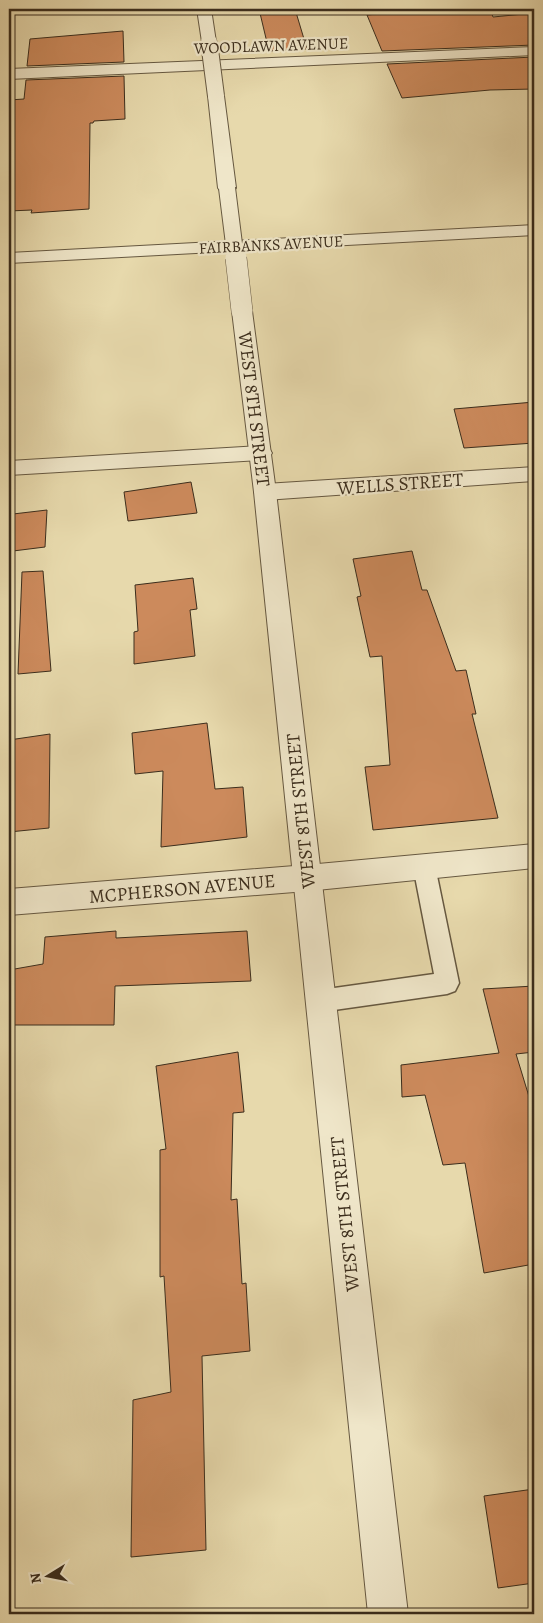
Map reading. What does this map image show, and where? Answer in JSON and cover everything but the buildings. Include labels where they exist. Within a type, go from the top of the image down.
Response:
[{"type":"street","name":"WEST 8TH STREET","points":[[204,9],[265,492],[388,1614]]},
{"type":"street","name":"WOODLAWN AVENUE","points":[[9,74],[534,51]]},
{"type":"street","name":"FAIRBANKS AVENUE","points":[[9,258],[534,230]]},
{"type":"street","points":[[9,468],[260,453]]},
{"type":"street","name":"WELLS STREET","points":[[265,492],[534,474]]},
{"type":"street","name":"MCPHERSON AVENUE","points":[[9,902],[307,878],[534,856]]},
{"type":"lane","points":[[320,1001],[447,983],[424,866]]}]
